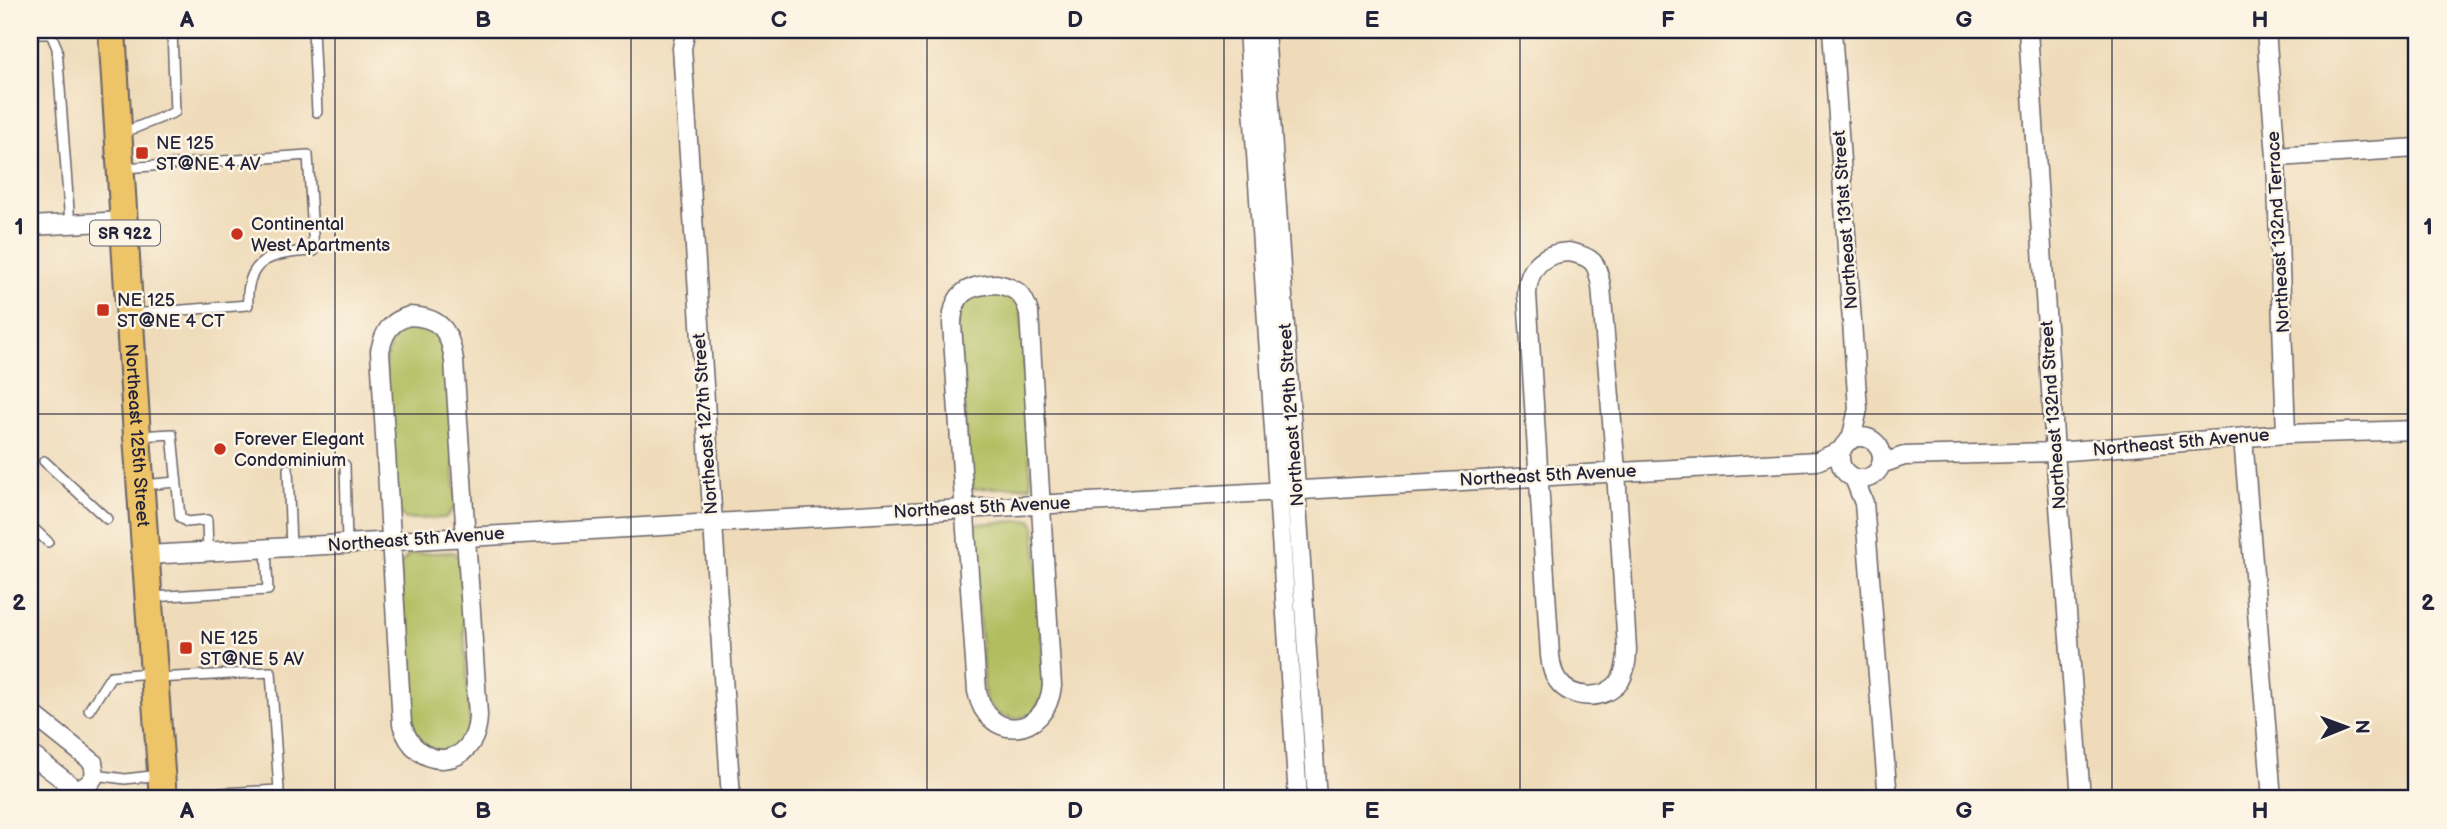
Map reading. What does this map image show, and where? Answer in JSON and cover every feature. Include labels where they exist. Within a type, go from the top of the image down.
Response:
[{"type":"main road","name":"Northeast 125th Street","points":[[112,30],[137,436],[163,790]]},
{"type":"street","name":"Northeast 127th Street","points":[[673,30],[682,48]]},
{"type":"street","name":"Northeast 127th Street","points":[[686,30],[682,48],[731,799]]},
{"type":"street","name":"Northeast 129th Street","points":[[1248,30],[1287,490],[1317,799]]},
{"type":"street","name":"Northeast 129th Street","points":[[1265,30],[1287,490],[1298,799]]},
{"type":"street","name":"Northeast 131st Street","points":[[1832,30],[1858,410],[1876,457]]},
{"type":"street","name":"Northeast 132nd Street","points":[[2028,30],[2081,799]]},
{"type":"street","name":"Northeast 132nd Terrace","points":[[2266,30],[2276,157],[2286,434]]},
{"type":"street","points":[[2276,157],[2417,148]]},
{"type":"street","points":[[30,226],[124,221]]},
{"type":"street","points":[[1562,252],[1589,257],[1599,272],[1616,471],[1627,661],[1615,686],[1590,696],[1582,696],[1564,688],[1553,671],[1540,476],[1527,284],[1530,274],[1543,258],[1562,252]]},
{"type":"street","points":[[978,285],[1009,286],[1020,292],[1029,313],[1052,686],[1051,700],[1046,711],[1038,720],[1026,726],[1012,727],[993,721],[985,715],[980,705],[965,508],[953,310],[957,299],[966,290],[978,285]]},
{"type":"street","points":[[409,316],[432,319],[447,334],[452,346],[478,729],[474,741],[457,756],[433,758],[413,747],[405,737],[391,540],[380,351],[389,326],[398,320],[409,316]]},
{"type":"street","name":"Northeast 131st Street","points":[[1846,445],[1858,410]]},
{"type":"street","name":"Northeast 5th Avenue","points":[[1876,457],[2055,452],[2286,434],[2417,430]]},
{"type":"street","points":[[2242,437],[2272,799]]},
{"type":"street","points":[[1864,503],[1840,457],[1846,445],[1857,438],[1876,457]]},
{"type":"street","name":"Northeast 5th Avenue","points":[[1817,461],[1846,445]]},
{"type":"street","points":[[1849,474],[1867,478],[1876,457]]},
{"type":"street","points":[[1876,457],[1864,503],[1888,799]]},
{"type":"street","name":"Northeast 5th Avenue","points":[[147,555],[1817,461],[1849,474]]},
{"type":"street","points":[[30,712],[93,762],[95,775],[80,794],[30,754]]},
{"type":"lane","points":[[118,135],[175,112],[172,30]]},
{"type":"lane","points":[[313,30],[317,112]]},
{"type":"lane","points":[[30,34],[51,34],[57,48],[70,224]]},
{"type":"lane","points":[[121,168],[308,155],[314,251],[284,253],[257,266],[247,284],[248,305],[129,314]]},
{"type":"lane","points":[[137,436],[172,434],[180,517],[187,522],[206,520],[208,551]]},
{"type":"lane","points":[[44,461],[107,519]]},
{"type":"lane","points":[[345,465],[347,544]]},
{"type":"lane","points":[[288,469],[291,547]]},
{"type":"lane","points":[[141,486],[176,482]]},
{"type":"lane","points":[[30,526],[48,542]]},
{"type":"lane","points":[[150,597],[268,590],[267,548]]},
{"type":"lane","points":[[89,710],[111,676],[271,672],[279,790],[163,790],[125,779],[95,775]]},
{"type":"green space","points":[[999,290],[1021,305],[1031,486],[971,489],[957,316],[968,294]]},
{"type":"green space","points":[[414,323],[435,331],[447,355],[456,506],[445,518],[405,519],[396,508],[385,362],[394,334],[400,328]]},
{"type":"green space","points":[[1031,520],[1035,526],[1045,694],[1032,714],[1015,719],[998,714],[985,700],[973,531],[975,524]]},
{"type":"green space","points":[[453,552],[460,559],[470,730],[455,749],[440,750],[425,745],[410,731],[400,568],[410,554]]},
{"type":"place","name":"NE 125 ST@NE 4 AV","points":[[142,153]]},
{"type":"place","name":"Continental West Apartments","points":[[237,234]]},
{"type":"place","name":"NE 125 ST@NE 4 CT","points":[[103,310]]},
{"type":"place","name":"Forever Elegant Condominium","points":[[220,449]]},
{"type":"place","name":"NE 125 ST@NE 5 AV","points":[[186,648]]}]
